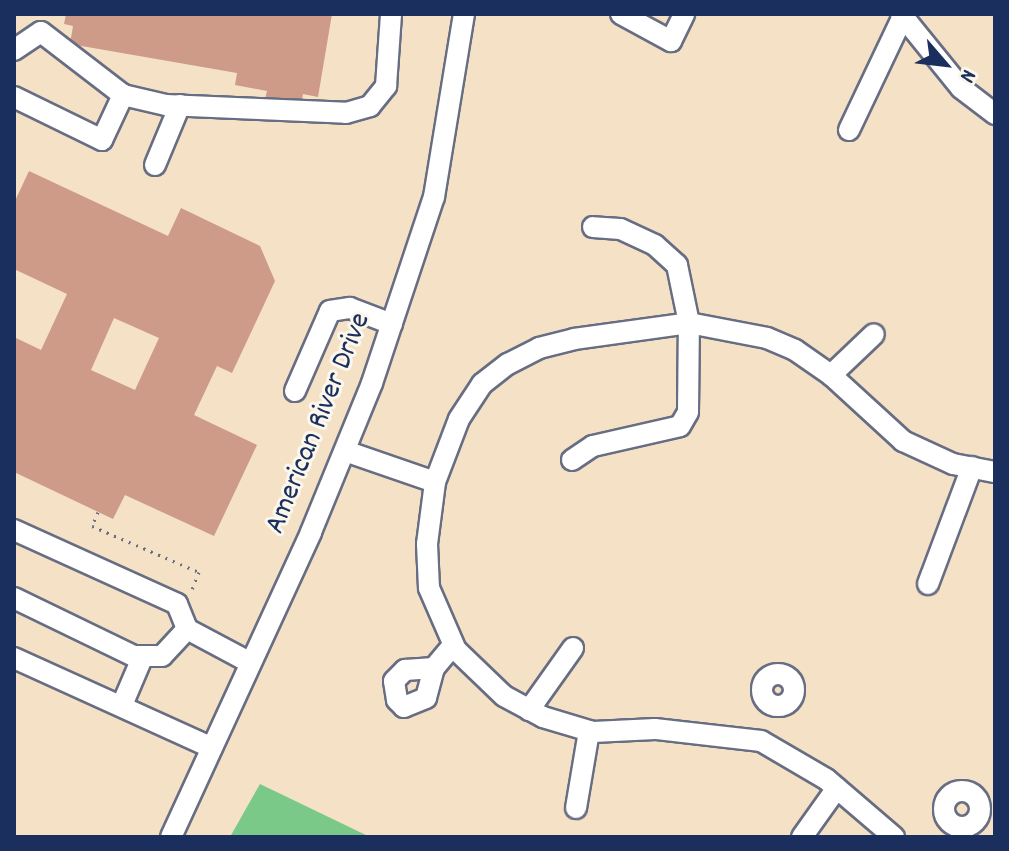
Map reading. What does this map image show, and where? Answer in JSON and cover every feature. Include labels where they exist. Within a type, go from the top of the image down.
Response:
[{"type":"street","points":[[14,50],[39,23],[123,95],[180,105],[361,110],[386,86],[391,14]]},
{"type":"street","name":"American River Drive","points":[[171,837],[345,451],[392,324],[434,197],[464,14]]},
{"type":"street","points":[[621,14],[671,41],[684,14]]},
{"type":"street","points":[[849,130],[902,15],[961,88],[995,114]]},
{"type":"street","points":[[14,97],[102,140],[123,95]]},
{"type":"street","points":[[155,165],[180,105]]},
{"type":"street","points":[[572,460],[593,446],[680,426],[688,412],[689,323],[677,265],[655,245],[620,229],[593,227]]},
{"type":"street","points":[[295,391],[330,311],[350,308],[392,324]]},
{"type":"street","points":[[894,837],[801,762],[756,740],[655,729],[589,731],[529,710],[474,670],[453,645],[429,588],[427,544],[435,482],[459,419],[482,384],[508,364],[539,348],[574,339],[689,323],[767,338],[831,375],[903,441],[972,467],[995,472]]},
{"type":"street","points":[[831,375],[874,334]]},
{"type":"street","points":[[345,451],[435,482]]},
{"type":"street","points":[[928,584],[972,467]]},
{"type":"street","points":[[14,530],[177,604],[187,629],[251,663]]},
{"type":"street","points":[[14,598],[142,658],[162,656],[187,629]]},
{"type":"street","points":[[434,668],[453,645]]},
{"type":"street","points":[[529,710],[573,648]]},
{"type":"street","points":[[14,658],[212,748]]},
{"type":"street","points":[[122,705],[142,658]]},
{"type":"street","points":[[756,740],[773,705]]},
{"type":"street","points":[[576,808],[589,731]]},
{"type":"street","points":[[802,837],[837,788]]},
{"type":"path","points":[[98,512],[92,526],[199,572],[190,593],[197,599]]},
{"type":"green space","points":[[260,784],[370,837],[230,837]]},
{"type":"building","points":[[66,14],[332,14],[318,97],[303,94],[301,105],[265,99],[267,91],[235,85],[237,73],[70,44],[73,26],[64,24]]},
{"type":"building","points":[[29,171],[168,236],[181,208],[260,246],[275,281],[232,373],[217,366],[194,415],[257,445],[214,536],[125,495],[113,519],[14,472],[14,337],[41,350],[67,294],[14,269],[14,203]],"holes":[[[114,318],[159,338],[135,390],[91,370]]]}]
